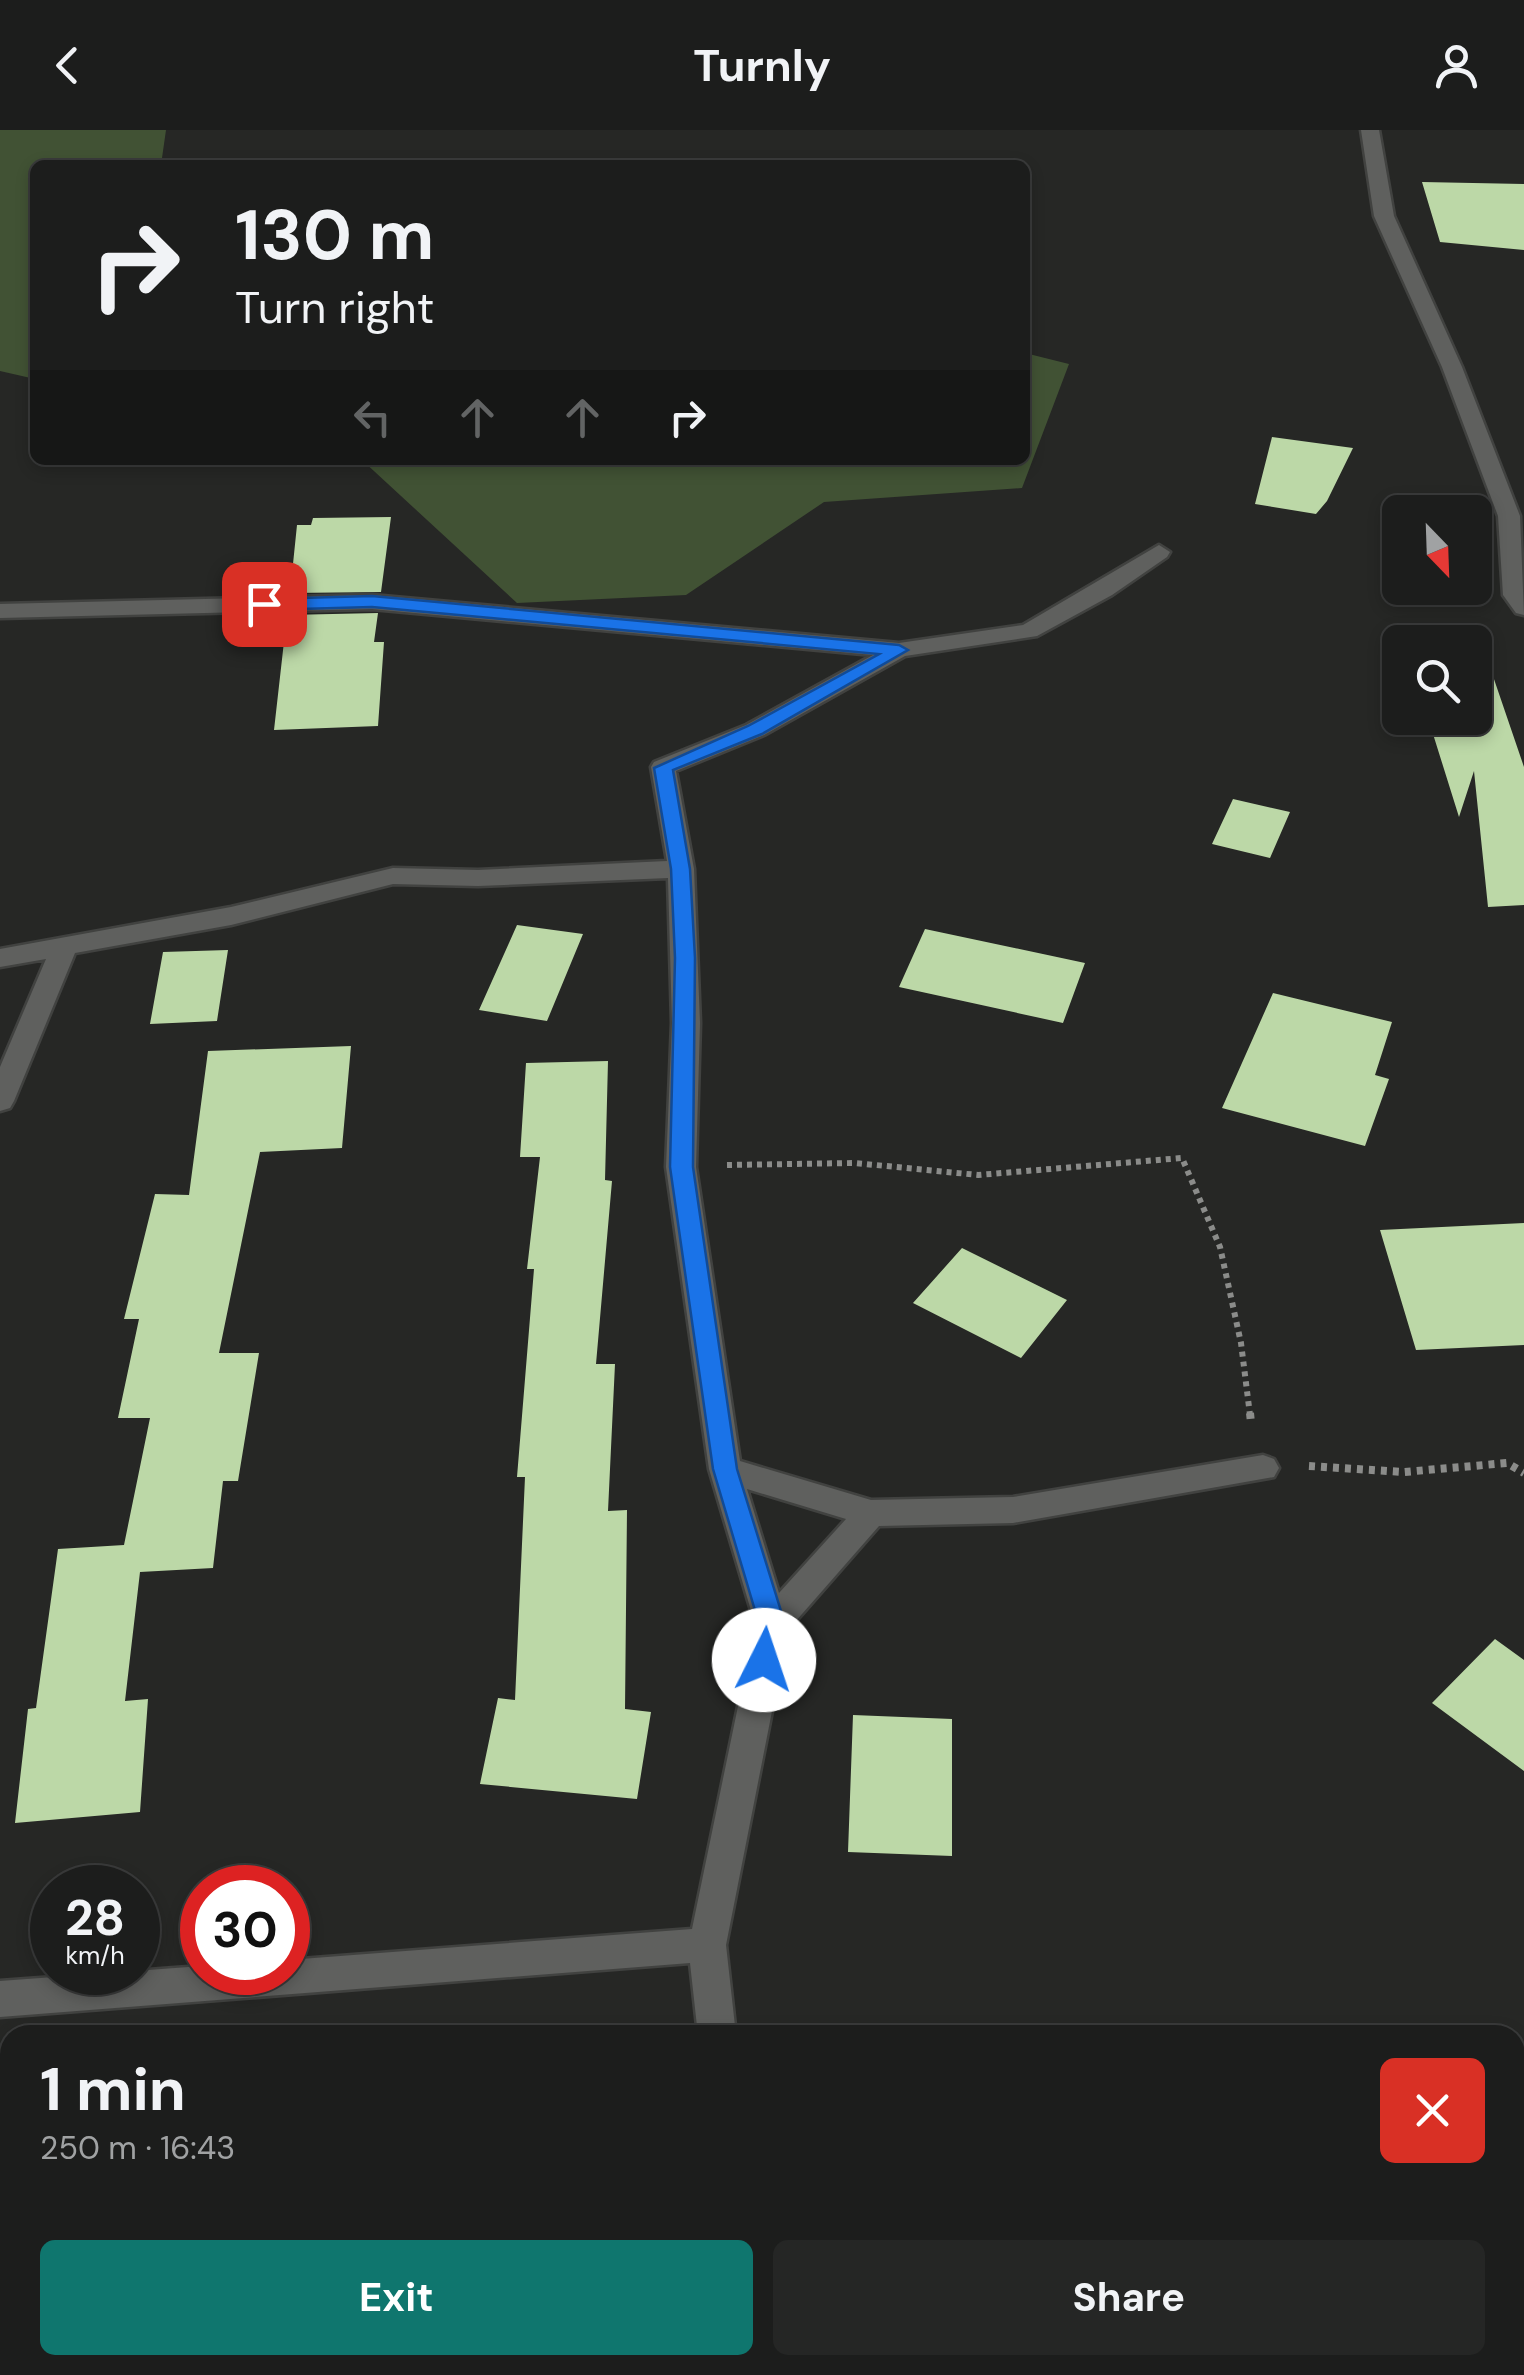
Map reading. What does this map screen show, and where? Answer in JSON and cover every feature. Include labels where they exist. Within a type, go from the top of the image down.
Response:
[{"type":"street","points":[[1370,130],[1384,216],[1452,367],[1509,516],[1515,595],[1524,608]]},
{"type":"street","points":[[0,610],[372,602],[899,650],[1029,631],[1104,590],[1160,552]]},
{"type":"street","points":[[715,2025],[707,1945],[772,1624],[725,1469],[682,1167],[686,1023],[680,869],[663,768],[755,730],[899,650]]},
{"type":"street","points":[[0,958],[231,916],[393,876],[478,878],[680,869]]},
{"type":"street","points":[[0,1100],[64,947]]},
{"type":"street","points":[[725,1469],[871,1513],[1013,1510],[1262,1468]]},
{"type":"street","points":[[772,1624],[871,1513]]},
{"type":"street","points":[[0,1999],[707,1945]]},
{"type":"path","points":[[682,1167],[855,1163],[978,1175],[1182,1158],[1220,1247],[1242,1344],[1247,1405],[1262,1468],[1330,1465],[1404,1472],[1507,1463],[1524,1473]]},
{"type":"green space","points":[[0,130],[166,130],[162,160],[30,160],[30,378],[0,371]]},
{"type":"green space","points":[[1030,354],[1069,364],[1022,488],[824,502],[686,595],[517,603],[367,465],[1030,465]]},
{"type":"building","points":[[1422,182],[1524,184],[1524,250],[1440,242]]},
{"type":"building","points":[[1272,437],[1353,448],[1327,501],[1316,514],[1255,504]]},
{"type":"building","points":[[391,517],[381,592],[290,593],[297,525],[311,525],[313,518]]},
{"type":"building","points":[[378,613],[374,642],[384,642],[378,726],[274,730],[287,615]]},
{"type":"building","points":[[1492,673],[1524,767],[1524,905],[1488,907],[1474,771],[1459,817],[1433,735],[1492,735]]},
{"type":"building","points":[[1233,799],[1290,812],[1270,858],[1212,844]]},
{"type":"building","points":[[517,925],[583,934],[547,1021],[479,1010]]},
{"type":"building","points":[[925,929],[1085,963],[1063,1023],[899,987]]},
{"type":"building","points":[[228,950],[217,1021],[150,1024],[163,952]]},
{"type":"building","points":[[1273,993],[1392,1022],[1375,1075],[1389,1079],[1365,1146],[1222,1108]]},
{"type":"building","points":[[351,1046],[342,1148],[260,1152],[219,1353],[259,1353],[238,1481],[223,1481],[213,1568],[140,1572],[125,1701],[148,1699],[140,1812],[15,1823],[28,1709],[36,1708],[58,1549],[124,1545],[150,1418],[118,1418],[139,1319],[124,1319],[155,1194],[189,1195],[208,1051]]},
{"type":"building","points":[[608,1061],[605,1180],[612,1181],[596,1364],[615,1364],[608,1511],[627,1510],[625,1709],[651,1712],[637,1799],[480,1784],[498,1698],[515,1700],[525,1477],[517,1477],[534,1269],[527,1269],[540,1157],[520,1157],[526,1063]]},
{"type":"building","points":[[1524,1223],[1524,1345],[1416,1350],[1380,1230]]},
{"type":"building","points":[[962,1248],[1067,1300],[1021,1358],[913,1303]]},
{"type":"building","points":[[1495,1639],[1524,1660],[1524,1771],[1432,1703]]},
{"type":"building","points":[[853,1715],[952,1719],[952,1856],[848,1852]]},
{"type":"route","points":[[264,604],[372,602],[899,650],[755,730],[663,768],[680,869],[685,958],[682,1167],[725,1469],[772,1624],[764,1660]]}]
